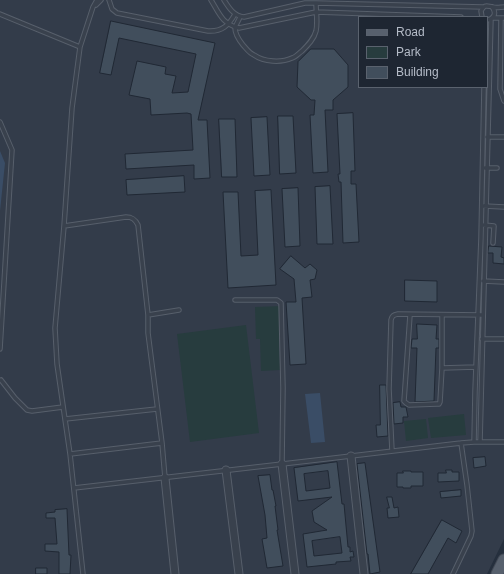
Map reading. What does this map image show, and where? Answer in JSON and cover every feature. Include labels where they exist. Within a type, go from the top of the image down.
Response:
[{"type":"main road","points":[[497,574],[504,562]]},
{"type":"street","points":[[351,456],[364,574]]},
{"type":"street","points":[[282,464],[295,574]]},
{"type":"street","points":[[226,470],[239,574]]},
{"type":"street","points":[[165,478],[175,574]]},
{"type":"lane","points":[[83,574],[70,454],[57,364],[55,328],[72,108],[80,47],[93,7],[97,0]]},
{"type":"lane","points":[[93,7],[102,0]]},
{"type":"lane","points":[[109,0],[112,10],[117,13],[215,32],[229,24],[235,14]]},
{"type":"lane","points":[[211,0],[223,20],[235,27],[243,28],[310,12],[432,16]]},
{"type":"lane","points":[[224,0],[235,14],[240,17],[247,17],[305,4],[316,3],[504,7]]},
{"type":"lane","points":[[240,17],[235,27],[238,37],[241,43],[253,55],[262,59],[274,61],[289,59],[294,58],[308,46],[313,38],[316,29],[316,3]]},
{"type":"lane","points":[[482,16],[480,13],[483,7]]},
{"type":"lane","points":[[480,442],[490,19],[495,14],[492,7]]},
{"type":"lane","points":[[0,14],[80,47]]},
{"type":"lane","points":[[490,19],[503,18],[503,48],[500,89],[504,101]]},
{"type":"lane","points":[[474,442],[484,88]]},
{"type":"lane","points":[[0,122],[12,150],[0,349]]},
{"type":"lane","points":[[483,137],[504,137]]},
{"type":"lane","points":[[482,168],[497,168]]},
{"type":"lane","points":[[481,206],[504,207]]},
{"type":"lane","points":[[64,226],[126,217],[132,217],[138,225],[148,315],[148,333],[165,478]]},
{"type":"lane","points":[[481,225],[494,226],[493,243]]},
{"type":"lane","points":[[479,281],[504,282]]},
{"type":"lane","points":[[236,300],[277,300],[281,303],[283,381],[282,464]]},
{"type":"lane","points":[[148,315],[179,310]]},
{"type":"lane","points":[[392,451],[389,390],[392,316],[398,314],[483,315]]},
{"type":"lane","points":[[410,315],[404,401],[409,405],[439,404],[440,402],[442,368],[442,315]]},
{"type":"lane","points":[[477,338],[504,339]]},
{"type":"lane","points":[[442,368],[476,367]]},
{"type":"lane","points":[[1,380],[27,410],[30,411],[63,407]]},
{"type":"lane","points":[[65,420],[158,409]]},
{"type":"lane","points":[[74,488],[461,443],[504,442]]},
{"type":"lane","points":[[70,454],[162,443]]},
{"type":"lane","points":[[453,574],[472,536],[461,443]]},
{"type":"shaded area","points":[[0,0],[504,0],[504,539],[487,574],[0,574]]},
{"type":"green space","points":[[283,306],[284,338],[279,338],[280,370],[261,371],[260,339],[256,339],[255,307]]},
{"type":"green space","points":[[246,325],[259,433],[190,442],[177,334]]},
{"type":"green space","points":[[464,414],[466,435],[431,438],[428,418]]},
{"type":"green space","points":[[426,419],[428,438],[406,441],[404,421]]},
{"type":"water","points":[[0,151],[5,163],[0,211]]},
{"type":"water","points":[[320,393],[325,442],[311,443],[305,394]]},
{"type":"building","points":[[111,21],[215,43],[198,120],[207,120],[210,178],[194,179],[194,165],[126,169],[125,154],[193,150],[191,114],[151,115],[150,99],[129,95],[137,61],[166,67],[165,74],[176,76],[172,93],[188,92],[196,54],[119,38],[111,75],[100,73]]},
{"type":"building","points":[[311,49],[334,49],[348,65],[348,87],[333,100],[333,110],[325,110],[328,172],[313,173],[310,115],[314,115],[315,100],[311,100],[297,87],[298,62]]},
{"type":"building","points":[[353,113],[355,171],[351,171],[351,184],[356,184],[359,242],[343,243],[341,182],[339,182],[338,174],[340,174],[337,114]]},
{"type":"building","points":[[278,116],[293,116],[296,173],[280,174]]},
{"type":"building","points":[[267,117],[270,175],[254,176],[251,118]]},
{"type":"building","points":[[219,119],[235,119],[237,177],[222,177]]},
{"type":"building","points":[[184,176],[185,192],[127,195],[126,180]]},
{"type":"building","points":[[330,186],[333,244],[317,244],[315,187]]},
{"type":"building","points":[[298,188],[300,246],[285,247],[282,189]]},
{"type":"building","points":[[271,190],[276,285],[228,288],[223,192],[238,192],[241,256],[258,255],[255,191]]},
{"type":"building","points":[[489,246],[502,247],[501,257],[504,258],[504,264],[493,263],[493,253],[488,253]]},
{"type":"building","points":[[291,256],[305,268],[310,264],[317,270],[315,279],[310,280],[312,297],[302,298],[306,364],[290,365],[286,302],[296,302],[294,279],[280,269]]},
{"type":"building","points":[[405,280],[437,281],[437,302],[405,301]]},
{"type":"building","points":[[417,324],[437,325],[436,339],[439,339],[439,348],[436,348],[434,401],[415,402],[417,348],[411,348],[412,339],[417,339]]},
{"type":"building","points":[[380,385],[386,385],[388,436],[377,437],[376,425],[380,425]]},
{"type":"building","points":[[400,402],[401,407],[406,407],[408,417],[403,417],[403,423],[394,424],[393,403]]},
{"type":"building","points":[[485,457],[486,466],[474,468],[473,458]]},
{"type":"building","points":[[337,462],[342,504],[344,504],[348,547],[350,547],[350,552],[353,551],[354,557],[350,557],[351,561],[307,567],[303,534],[327,530],[314,522],[312,511],[332,497],[298,501],[294,468]],"holes":[[[328,471],[330,488],[306,491],[304,474]],[[340,537],[342,553],[314,556],[312,541]]]},
{"type":"building","points":[[365,463],[380,572],[370,574],[357,464]]},
{"type":"building","points":[[446,470],[459,472],[459,481],[438,482],[438,473],[446,473]]},
{"type":"building","points":[[403,471],[423,472],[423,486],[411,486],[411,488],[397,487],[397,473],[403,473]]},
{"type":"building","points":[[270,475],[276,506],[277,530],[283,566],[267,568],[262,539],[267,538],[265,515],[258,476]]},
{"type":"building","points":[[461,490],[461,496],[441,498],[440,492]]},
{"type":"building","points":[[387,497],[392,497],[394,508],[398,507],[399,517],[388,518],[387,508],[389,508]]},
{"type":"building","points":[[67,509],[69,555],[71,555],[70,574],[59,574],[59,552],[45,551],[45,544],[57,544],[55,518],[46,518],[46,513],[55,512],[55,510]]},
{"type":"building","points":[[442,520],[462,531],[456,543],[448,538],[428,574],[411,574]]},
{"type":"building","points":[[36,568],[47,568],[47,574],[36,574]]}]
